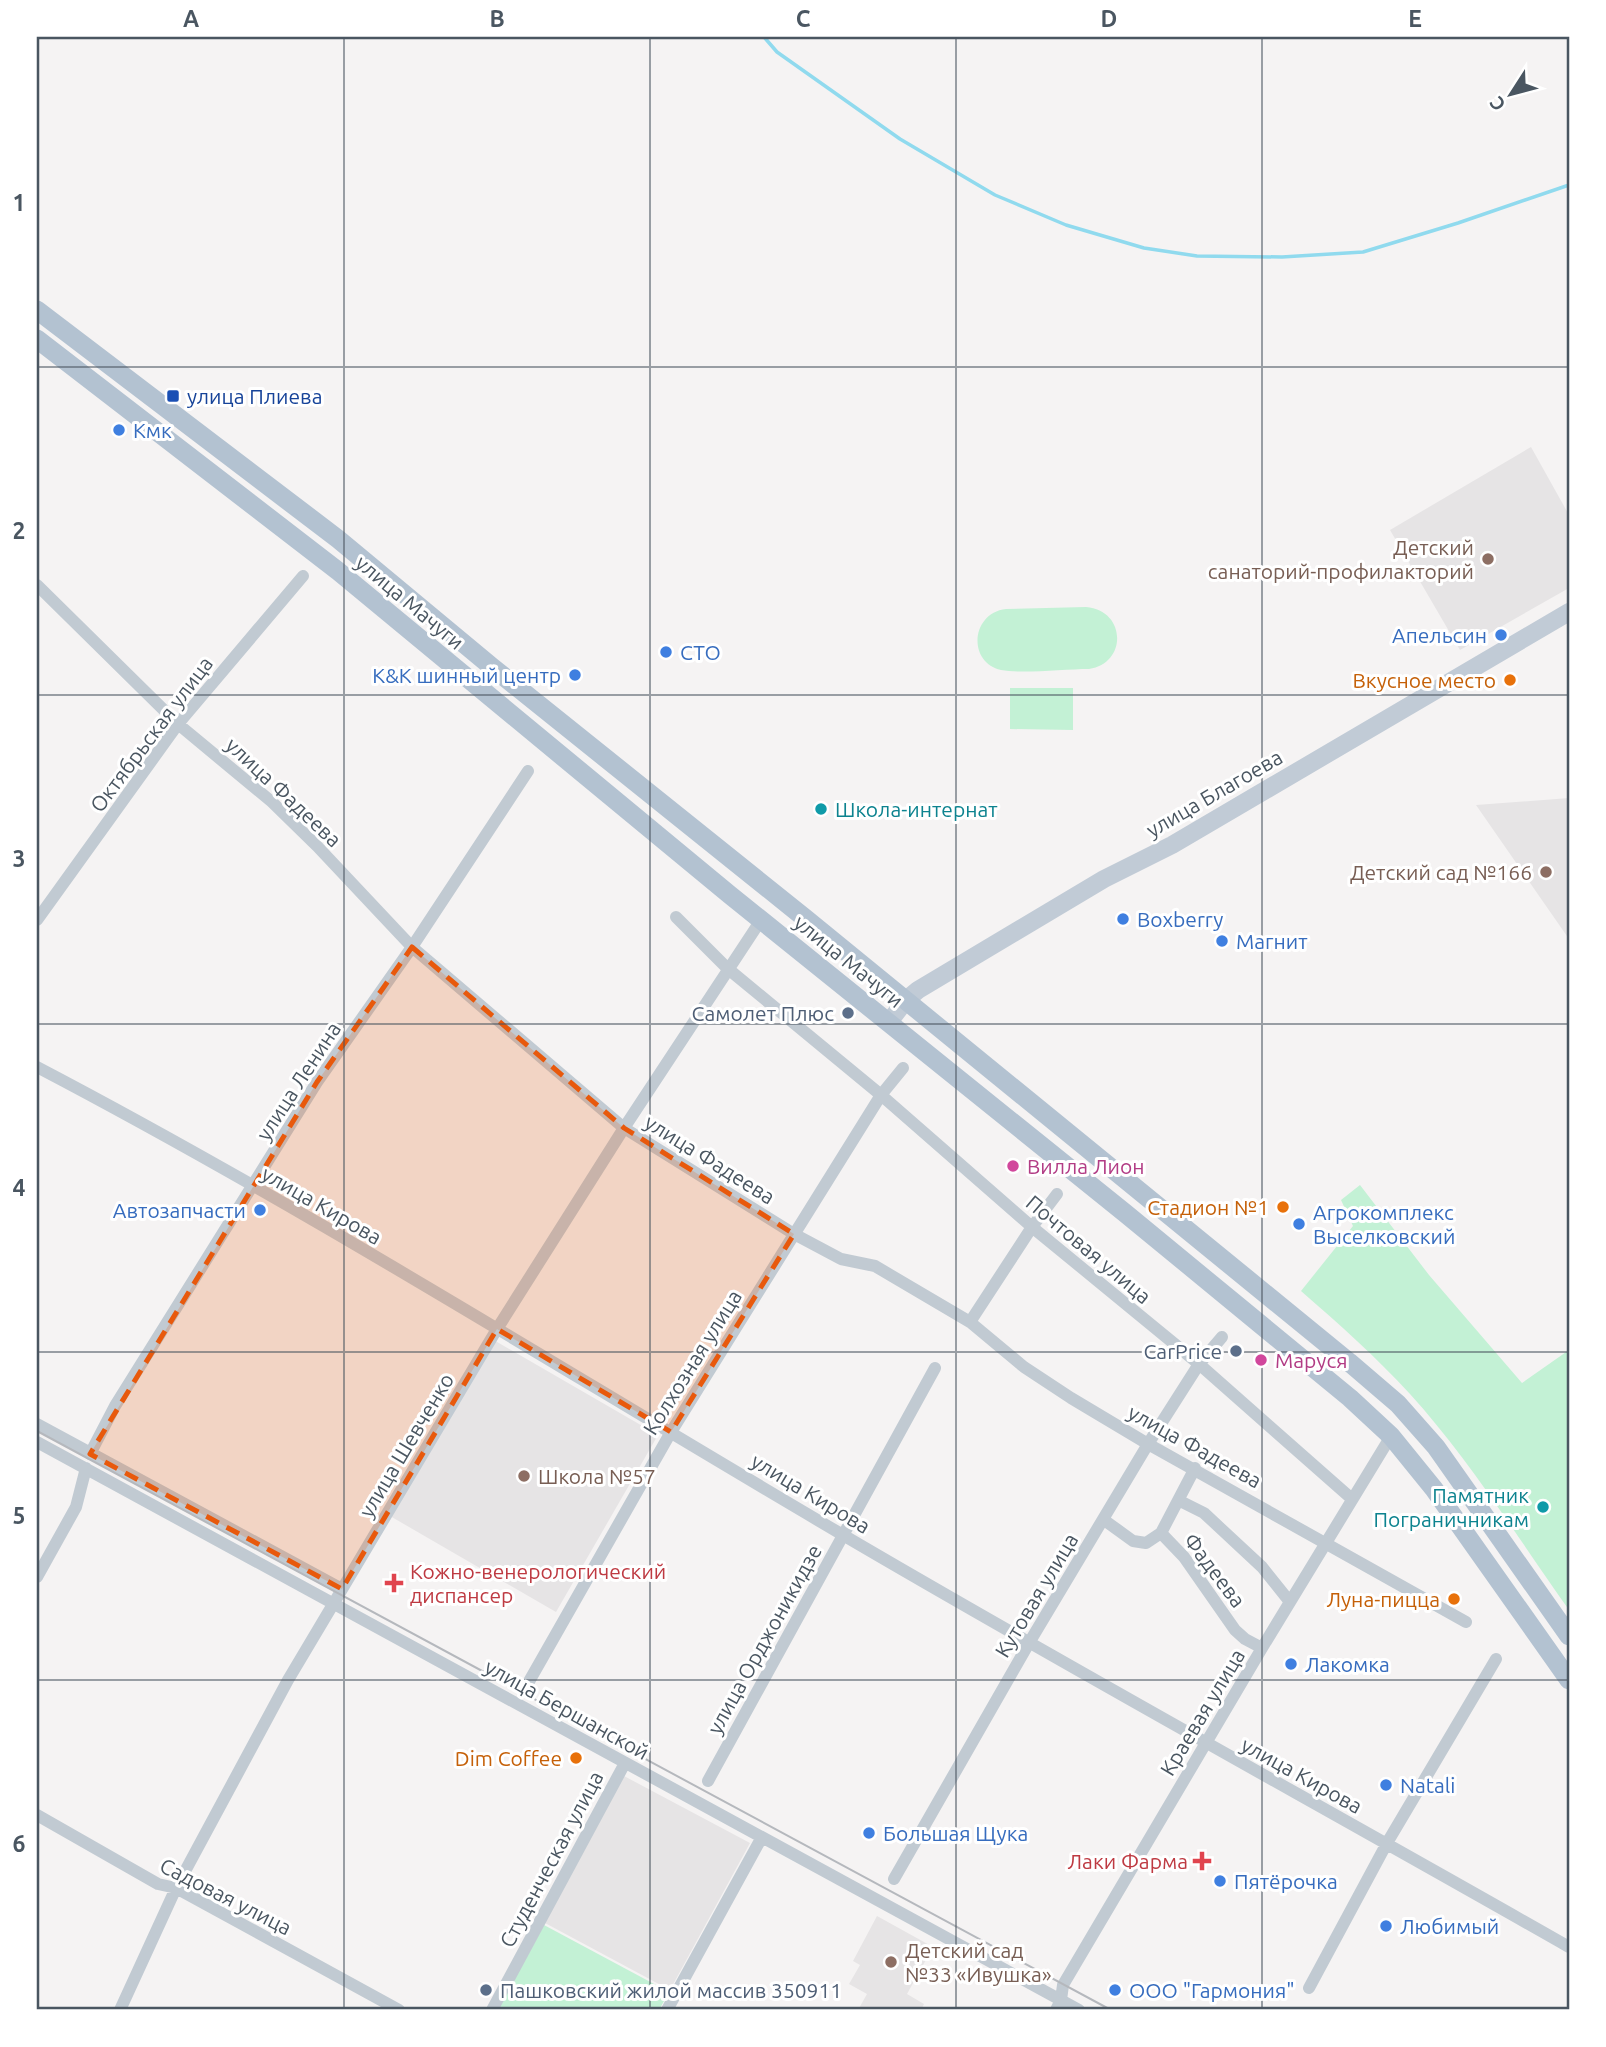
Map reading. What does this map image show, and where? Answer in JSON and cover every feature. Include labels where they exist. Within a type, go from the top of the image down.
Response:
[{"type":"main road","name":"улица Мачуги","points":[[37,310],[338,539],[1398,1404],[1456,1472],[1569,1636]]},
{"type":"main road","name":"улица Мачуги","points":[[37,339],[338,571],[761,920],[1320,1372],[1391,1436],[1434,1489],[1569,1680]]},
{"type":"main road","points":[[661,837],[671,838],[678,834],[680,825],[676,815]]},
{"type":"street","name":"Октябрьская улица","points":[[37,920],[178,724],[303,576]]},
{"type":"street","name":"улица Фадеева","points":[[37,585],[178,724],[272,802],[412,947],[624,1128],[794,1234],[841,1259],[875,1266],[970,1322],[1024,1367],[1148,1444],[1466,1622]]},
{"type":"street","name":"улица Благоева","points":[[889,1022],[906,1000],[918,990],[1104,879],[1172,845],[1569,612]]},
{"type":"street","name":"улица Ленина","points":[[90,1454],[115,1406],[317,1082],[412,947],[527,771]]},
{"type":"street","name":"Почтовая улица","points":[[676,918],[727,968],[881,1095],[1032,1227],[1199,1364],[1352,1499]]},
{"type":"street","name":"улица Шевченко","points":[[120,2010],[176,1888],[288,1680],[497,1329],[727,968],[761,920]]},
{"type":"street","name":"улица Кирова","points":[[37,1067],[114,1108],[497,1329],[1029,1643],[1569,1947]]},
{"type":"street","name":"Колхозная улица","points":[[527,1685],[671,1433],[881,1095],[903,1068]]},
{"type":"street","points":[[970,1322],[1032,1227],[1057,1194]]},
{"type":"street","name":"Кутовая улица","points":[[894,1879],[1029,1643],[1148,1444],[1199,1364],[1222,1337]]},
{"type":"street","name":"улица Орджоникидзе","points":[[708,1781],[935,1368]]},
{"type":"street","points":[[37,1424],[342,1589]]},
{"type":"street","name":"Краевая улица","points":[[1058,2005],[1063,1985],[1391,1436]]},
{"type":"street","name":"улица Бершанской","points":[[37,1442],[762,1837],[1058,2005],[1079,2010]]},
{"type":"street","points":[[37,1577],[76,1507],[86,1468]]},
{"type":"street","name":"Фадеева","points":[[1195,1468],[1161,1533],[1184,1557],[1235,1630],[1262,1648]]},
{"type":"street","points":[[1180,1501],[1204,1513],[1262,1567],[1290,1602]]},
{"type":"street","points":[[1104,1520],[1133,1541],[1146,1543],[1161,1533]]},
{"type":"street","points":[[1308,1988],[1387,1843],[1496,1659]]},
{"type":"street","name":"Студенческая улица","points":[[492,2010],[625,1763]]},
{"type":"street","name":"Садовая улица","points":[[37,1815],[158,1884],[176,1888],[399,2010]]},
{"type":"street","points":[[667,2010],[762,1837]]},
{"type":"highlighted area","points":[[412,947],[624,1128],[794,1234],[671,1432],[497,1329],[342,1589],[90,1454],[317,1082]]},
{"type":"shaded area","name":"Детский санаторий-профилакторий","points":[[1531,447],[1569,515],[1569,588],[1460,650],[1390,530]]},
{"type":"shaded area","name":"Детский сад №166","points":[[1569,798],[1569,939],[1476,805]]},
{"type":"shaded area","name":"Школа №57","points":[[492,1339],[658,1435],[556,1612],[390,1516]]},
{"type":"shaded area","points":[[624,1776],[750,1843],[670,1990],[545,1923]]},
{"type":"shaded area","name":"Детский сад №33 «Ивушка»","points":[[877,1916],[933,1947],[907,1994],[924,2004],[921,2010],[858,2010],[867,1994],[849,1984],[860,1965],[853,1961]]},
{"type":"green space","points":[[1086,607],[1099,610],[1109,617],[1115,626],[1116,648],[1102,665],[1089,669],[1001,670],[990,665],[978,648],[980,628],[994,612],[1006,609]]},
{"type":"green space","points":[[1010,688],[1073,688],[1073,730],[1010,729]]},
{"type":"green space","points":[[1360,1185],[1429,1275],[1522,1383],[1569,1350],[1569,1610],[1473,1472],[1432,1419],[1384,1367],[1301,1291],[1353,1226],[1341,1200]]},
{"type":"green space","points":[[544,1925],[669,1992],[659,2010],[498,2010]]},
{"type":"waterway","points":[[764,37],[777,52],[900,139],[995,195],[1066,225],[1144,248],[1197,256],[1282,257],[1363,252],[1569,185]]},
{"type":"tram line","points":[[37,1431],[1111,2010]]},
{"type":"place","name":"улица Плиева","points":[[173,396]]},
{"type":"place","name":"Кмк","points":[[119,430]]},
{"type":"place","name":"Детский санаторий-профилакторий","points":[[1488,559]]},
{"type":"place","name":"Апельсин","points":[[1501,635]]},
{"type":"place","name":"СТО","points":[[666,652]]},
{"type":"place","name":"K&K шинный центр","points":[[575,675]]},
{"type":"place","name":"Вкусное место","points":[[1510,680]]},
{"type":"place","name":"Школа-интернат","points":[[821,809]]},
{"type":"place","name":"Детский сад №166","points":[[1546,872]]},
{"type":"place","name":"Boxberry","points":[[1123,919]]},
{"type":"place","name":"Магнит","points":[[1222,941]]},
{"type":"place","name":"Самолет Плюс","points":[[848,1013]]},
{"type":"place","name":"Вилла Лион","points":[[1013,1166]]},
{"type":"place","name":"Стадион №1","points":[[1283,1207]]},
{"type":"place","name":"Автозапчасти","points":[[260,1210]]},
{"type":"place","name":"Агрокомплекс Выселковский","points":[[1299,1224]]},
{"type":"place","name":"CarPrice","points":[[1236,1351]]},
{"type":"place","name":"Маруся","points":[[1261,1360]]},
{"type":"place","name":"Школа №57","points":[[524,1476]]},
{"type":"place","name":"Памятник Пограничникам","points":[[1543,1507]]},
{"type":"place","name":"Кожно-венерологический диспансер","points":[[394,1583]]},
{"type":"place","name":"Луна-пицца","points":[[1454,1599]]},
{"type":"place","name":"Лакомка","points":[[1291,1664]]},
{"type":"place","name":"Dim Coffee","points":[[576,1758]]},
{"type":"place","name":"Natali","points":[[1386,1785]]},
{"type":"place","name":"Большая Щука","points":[[869,1833]]},
{"type":"place","name":"Лаки Фарма","points":[[1202,1861]]},
{"type":"place","name":"Пятёрочка","points":[[1220,1881]]},
{"type":"place","name":"Любимый","points":[[1386,1926]]},
{"type":"place","name":"Детский сад №33 «Ивушка»","points":[[891,1962]]},
{"type":"place","name":"Пашковский жилой массив 350911","points":[[486,1990]]},
{"type":"place","name":"ООО \"Гармония\"","points":[[1115,1990]]}]
